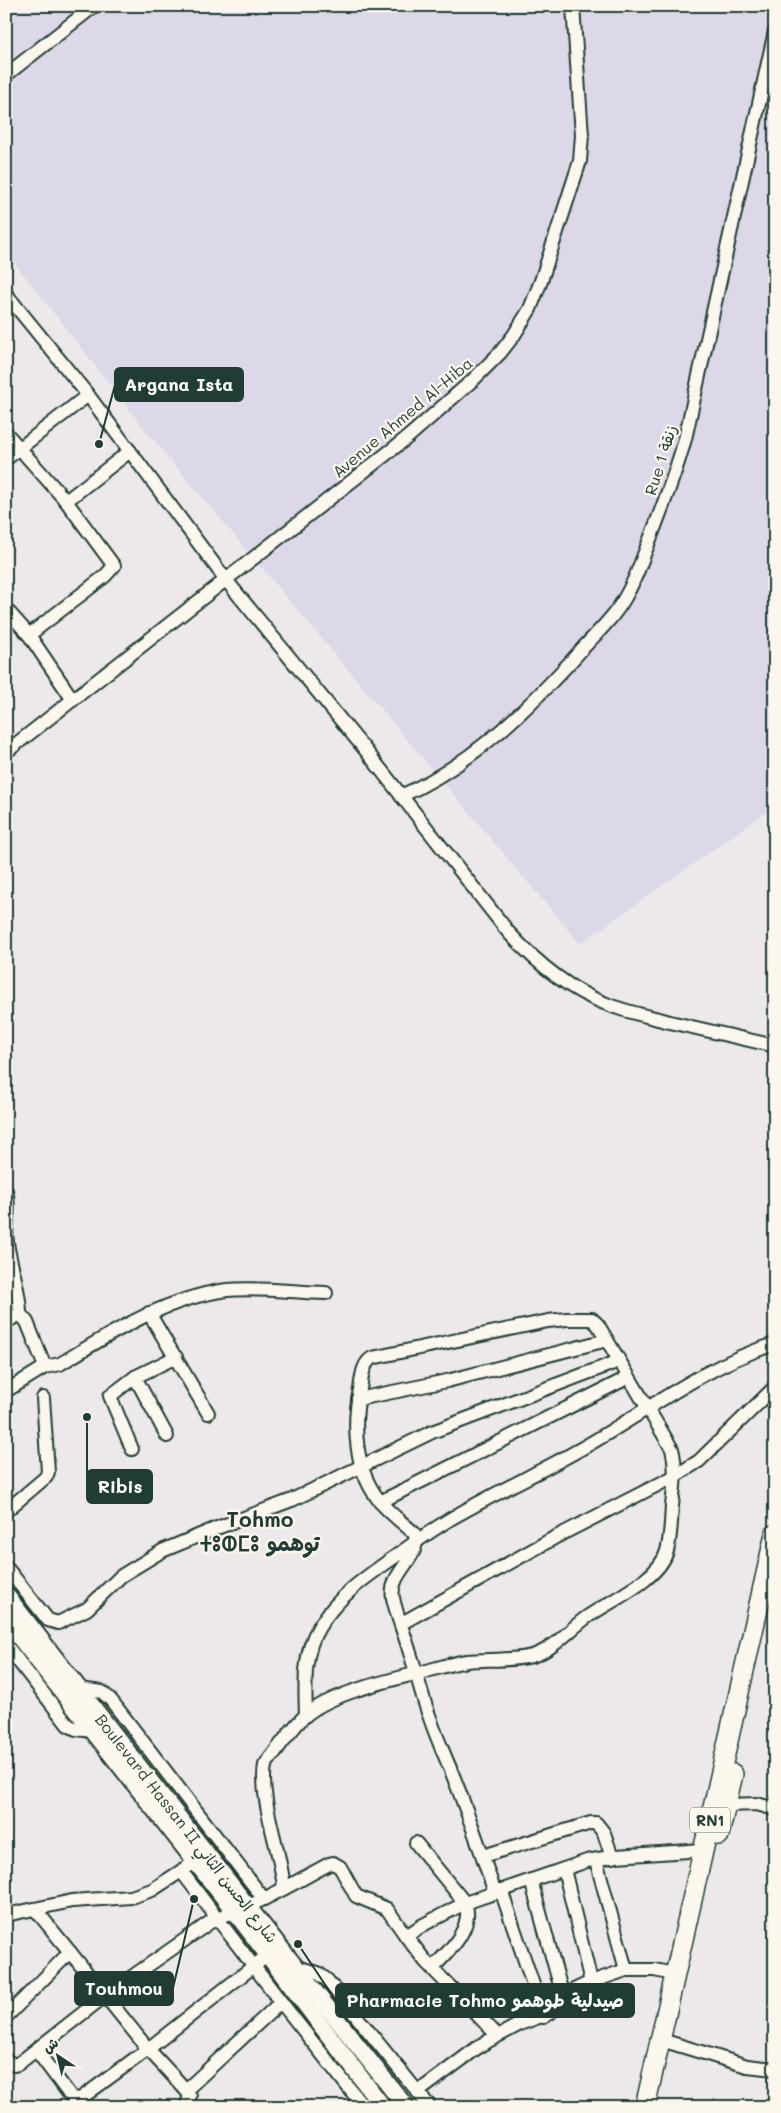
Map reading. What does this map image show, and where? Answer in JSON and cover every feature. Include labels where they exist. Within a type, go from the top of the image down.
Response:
[{"type":"highway","name":"RN1","points":[[645,2107],[775,1534]]},
{"type":"highway","name":"RN1","points":[[654,2107],[668,2042],[727,1805],[775,1583]]},
{"type":"main road","name":"Boulevard Hassan II شارع الحسن الثاني","points":[[6,1595],[78,1689],[241,1910],[268,1955],[384,2107]]},
{"type":"main road","name":"Boulevard Hassan II شارع الحسن الثاني","points":[[6,1620],[93,1731],[189,1867],[241,1910],[296,1967],[406,2107]]},
{"type":"street","points":[[6,75],[94,6]]},
{"type":"street","name":"Avenue Ahmed Al-Hiba","points":[[6,752],[372,466],[446,405],[500,353],[530,309],[553,246],[580,161],[582,136],[572,6]]},
{"type":"street","name":"Rue 1 زنقة","points":[[401,796],[454,768],[505,726],[566,668],[611,618],[629,592],[670,488],[685,439],[775,31]]},
{"type":"street","points":[[6,294],[88,395],[226,580],[367,752],[525,951],[555,976],[603,1003],[628,1012],[775,1046]]},
{"type":"street","points":[[6,459],[88,395]]},
{"type":"street","points":[[6,434],[66,501],[114,566],[105,576],[29,636]]},
{"type":"street","points":[[66,501],[130,451]]},
{"type":"street","points":[[6,609],[29,636],[72,700]]},
{"type":"street","points":[[6,1192],[9,1201],[6,1241],[20,1298],[20,1314],[27,1322],[45,1367]]},
{"type":"street","points":[[6,1391],[45,1367],[60,1364],[149,1313],[190,1299],[227,1290],[326,1293]]},
{"type":"street","points":[[149,1313],[208,1413]]},
{"type":"street","points":[[6,1322],[20,1314]]},
{"type":"street","points":[[284,1888],[267,1798],[264,1770],[265,1764],[306,1715],[329,1702],[377,1683],[417,1674],[466,1661],[526,1658],[537,1655],[586,1618],[646,1580],[661,1564],[667,1552],[675,1476],[675,1461],[672,1449],[598,1325],[592,1320],[567,1319],[548,1321],[375,1357],[369,1360],[365,1367],[358,1399],[356,1435],[367,1481],[380,1502],[414,1533],[416,1541],[415,1549],[395,1580],[392,1588],[393,1599],[402,1623],[417,1674],[430,1718],[482,1856],[498,1891],[544,2016]]},
{"type":"street","points":[[358,1399],[447,1381],[607,1340]]},
{"type":"street","points":[[306,1715],[305,1676],[310,1645],[319,1627],[346,1594],[364,1579],[416,1541],[459,1514],[586,1446],[685,1385],[744,1355],[775,1344]]},
{"type":"street","points":[[132,1449],[110,1396],[135,1378],[176,1357]]},
{"type":"street","points":[[6,1566],[48,1620],[58,1623],[86,1609],[121,1576],[162,1550],[292,1500],[439,1429],[620,1361]]},
{"type":"street","points":[[380,1502],[531,1427],[569,1405],[629,1377]]},
{"type":"street","points":[[135,1378],[166,1436]]},
{"type":"street","points":[[402,1623],[554,1538],[675,1476],[699,1461],[775,1387]]},
{"type":"street","points":[[6,1511],[46,1477],[48,1472],[43,1398]]},
{"type":"street","points":[[6,1645],[68,1725],[76,1729],[93,1731]]},
{"type":"street","points":[[78,1689],[102,1692],[110,1699],[264,1899]]},
{"type":"street","points":[[727,1805],[757,1804],[772,1808],[775,1804]]},
{"type":"street","points":[[482,1856],[596,1823],[604,1833],[612,1857]]},
{"type":"street","points":[[416,1843],[465,1903],[467,1910],[466,1918],[456,1944],[432,1968]]},
{"type":"street","points":[[406,1936],[465,1903],[564,1869],[612,1857],[703,1850]]},
{"type":"street","points":[[596,1860],[626,1970]]},
{"type":"street","points":[[6,2060],[14,2065],[18,2064],[106,1995],[216,1918],[241,1910],[329,1864],[336,1864],[340,1867],[356,1896],[387,1909],[432,1968],[497,2035]]},
{"type":"street","points":[[6,1915],[72,1901],[131,1898],[152,1890],[189,1867],[216,1918],[364,2107]]},
{"type":"street","points":[[564,1869],[591,1982]]},
{"type":"street","points":[[531,1880],[564,2000]]},
{"type":"street","points":[[36,1909],[148,2049],[186,2090],[190,2096],[186,2107]]},
{"type":"street","points":[[6,2016],[70,1952]]},
{"type":"street","points":[[36,2050],[75,2100],[80,2100],[268,1955]]},
{"type":"street","points":[[296,1967],[318,1972],[327,1980],[430,2107]]},
{"type":"street","points":[[418,2092],[470,2052],[497,2035],[555,2010],[570,1992],[591,1982],[626,1970],[654,1970],[674,1974]]},
{"type":"street","points":[[186,2090],[281,2002]]},
{"type":"street","points":[[668,2042],[748,2066],[775,2069]]},
{"type":"shaded area","points":[[6,6],[775,6],[775,806],[580,944],[146,431],[6,252]]},
{"type":"place","name":"Argana Ista","points":[[99,444]]},
{"type":"place","name":"Ribis","points":[[87,1417]]},
{"type":"place","name":"Touhmou","points":[[194,1899]]},
{"type":"place","name":"Pharmacie Tohmo صيدلية طوهمو","points":[[298,1944]]},
{"type":"district","name":"Tohmo ⵜⵓⵀⵎⵓ توهمو","points":[[260,1530]]}]
